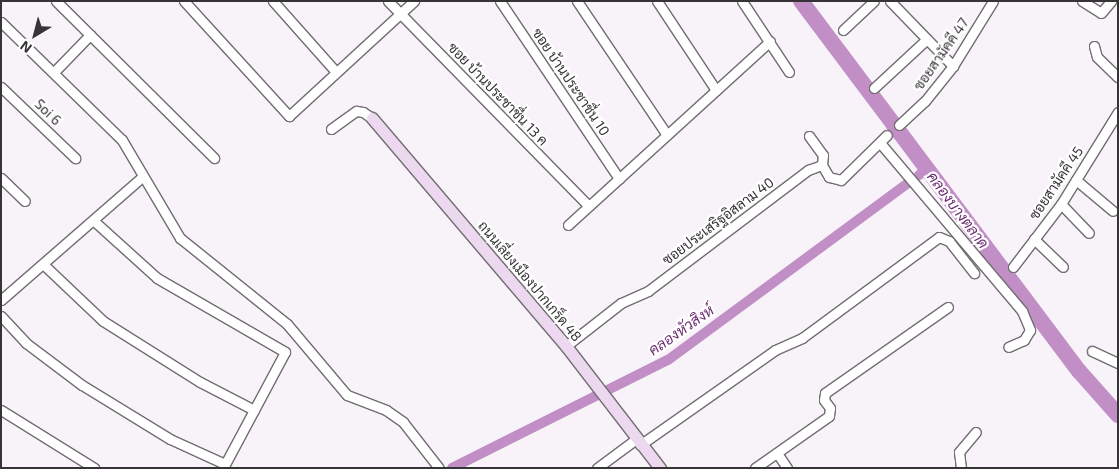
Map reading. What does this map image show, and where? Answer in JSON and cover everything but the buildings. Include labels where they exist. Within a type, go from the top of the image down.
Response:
[{"type":"street","points":[[56,1],[214,158]]},
{"type":"street","points":[[184,1],[289,116],[414,1]]},
{"type":"street","points":[[272,1],[336,72]]},
{"type":"street","name":"ซอย บ้านประชาชื่น 13 ค","points":[[388,1],[588,205]]},
{"type":"street","name":"ซอย บ้านประชาชื่น 10","points":[[500,1],[619,178]]},
{"type":"street","points":[[577,1],[667,135]]},
{"type":"street","points":[[657,1],[716,90]]},
{"type":"street","points":[[742,1],[789,72]]},
{"type":"street","points":[[843,30],[874,1]]},
{"type":"street","points":[[890,1],[953,66]]},
{"type":"street","points":[[981,1],[991,5]]},
{"type":"street","points":[[1082,1],[1101,13],[1111,1]]},
{"type":"street","name":"ซอยสามัคคี 47","points":[[899,125],[907,119],[953,66],[991,5]]},
{"type":"street","points":[[1,22],[122,140],[142,177],[180,238],[287,324],[347,395],[386,410],[403,422],[439,468]]},
{"type":"street","points":[[54,72],[90,35]]},
{"type":"street","points":[[874,88],[927,40]]},
{"type":"street","points":[[568,225],[770,41]]},
{"type":"street","points":[[1094,46],[1097,57],[1118,77]]},
{"type":"street","name":"Soi 6","points":[[1,87],[75,158]]},
{"type":"street","points":[[331,129],[356,111],[363,112],[372,118]]},
{"type":"street","name":"ซอยสามัคคี 45","points":[[1013,267],[1061,204],[1118,112]]},
{"type":"street","name":"ถนนเลี่ยงเมืองปากเกร็ด 48","points":[[372,118],[566,346],[638,442],[660,468]]},
{"type":"street","points":[[808,136],[823,155],[822,165],[829,177],[841,180],[880,144],[887,135]]},
{"type":"street","points":[[880,144],[1022,311],[1030,330],[1024,340],[1008,348]]},
{"type":"street","name":"ซอยประเสริฐอิสลาม 40","points":[[566,346],[621,303],[648,291],[808,170],[822,165]]},
{"type":"street","points":[[1,300],[44,265],[142,177]]},
{"type":"street","points":[[1,178],[25,201]]},
{"type":"street","points":[[1076,180],[1113,211]]},
{"type":"street","points":[[1061,204],[1089,233]]},
{"type":"street","points":[[1,316],[26,343],[82,385],[170,439],[224,466],[285,352],[157,278],[94,221]]},
{"type":"street","points":[[597,468],[775,350],[802,338],[939,237],[949,241],[974,273]]},
{"type":"street","points":[[1034,239],[1063,266]]},
{"type":"street","points":[[44,265],[103,320],[200,382],[254,410]]},
{"type":"street","points":[[755,468],[829,416],[830,408],[824,400],[825,393],[948,307]]},
{"type":"street","points":[[1092,351],[1118,363]]},
{"type":"street","points":[[1,410],[94,468]]},
{"type":"street","points":[[961,468],[959,452],[976,432]]},
{"type":"street","points":[[777,453],[787,468]]},
{"type":"waterway","name":"คลองบางตลาด","points":[[801,1],[1079,371],[1118,415]]},
{"type":"waterway","name":"คลองหัวสิงห์","points":[[919,175],[927,169]]},
{"type":"waterway","name":"คลองหัวสิงห์","points":[[452,468],[668,360],[907,184]]}]
